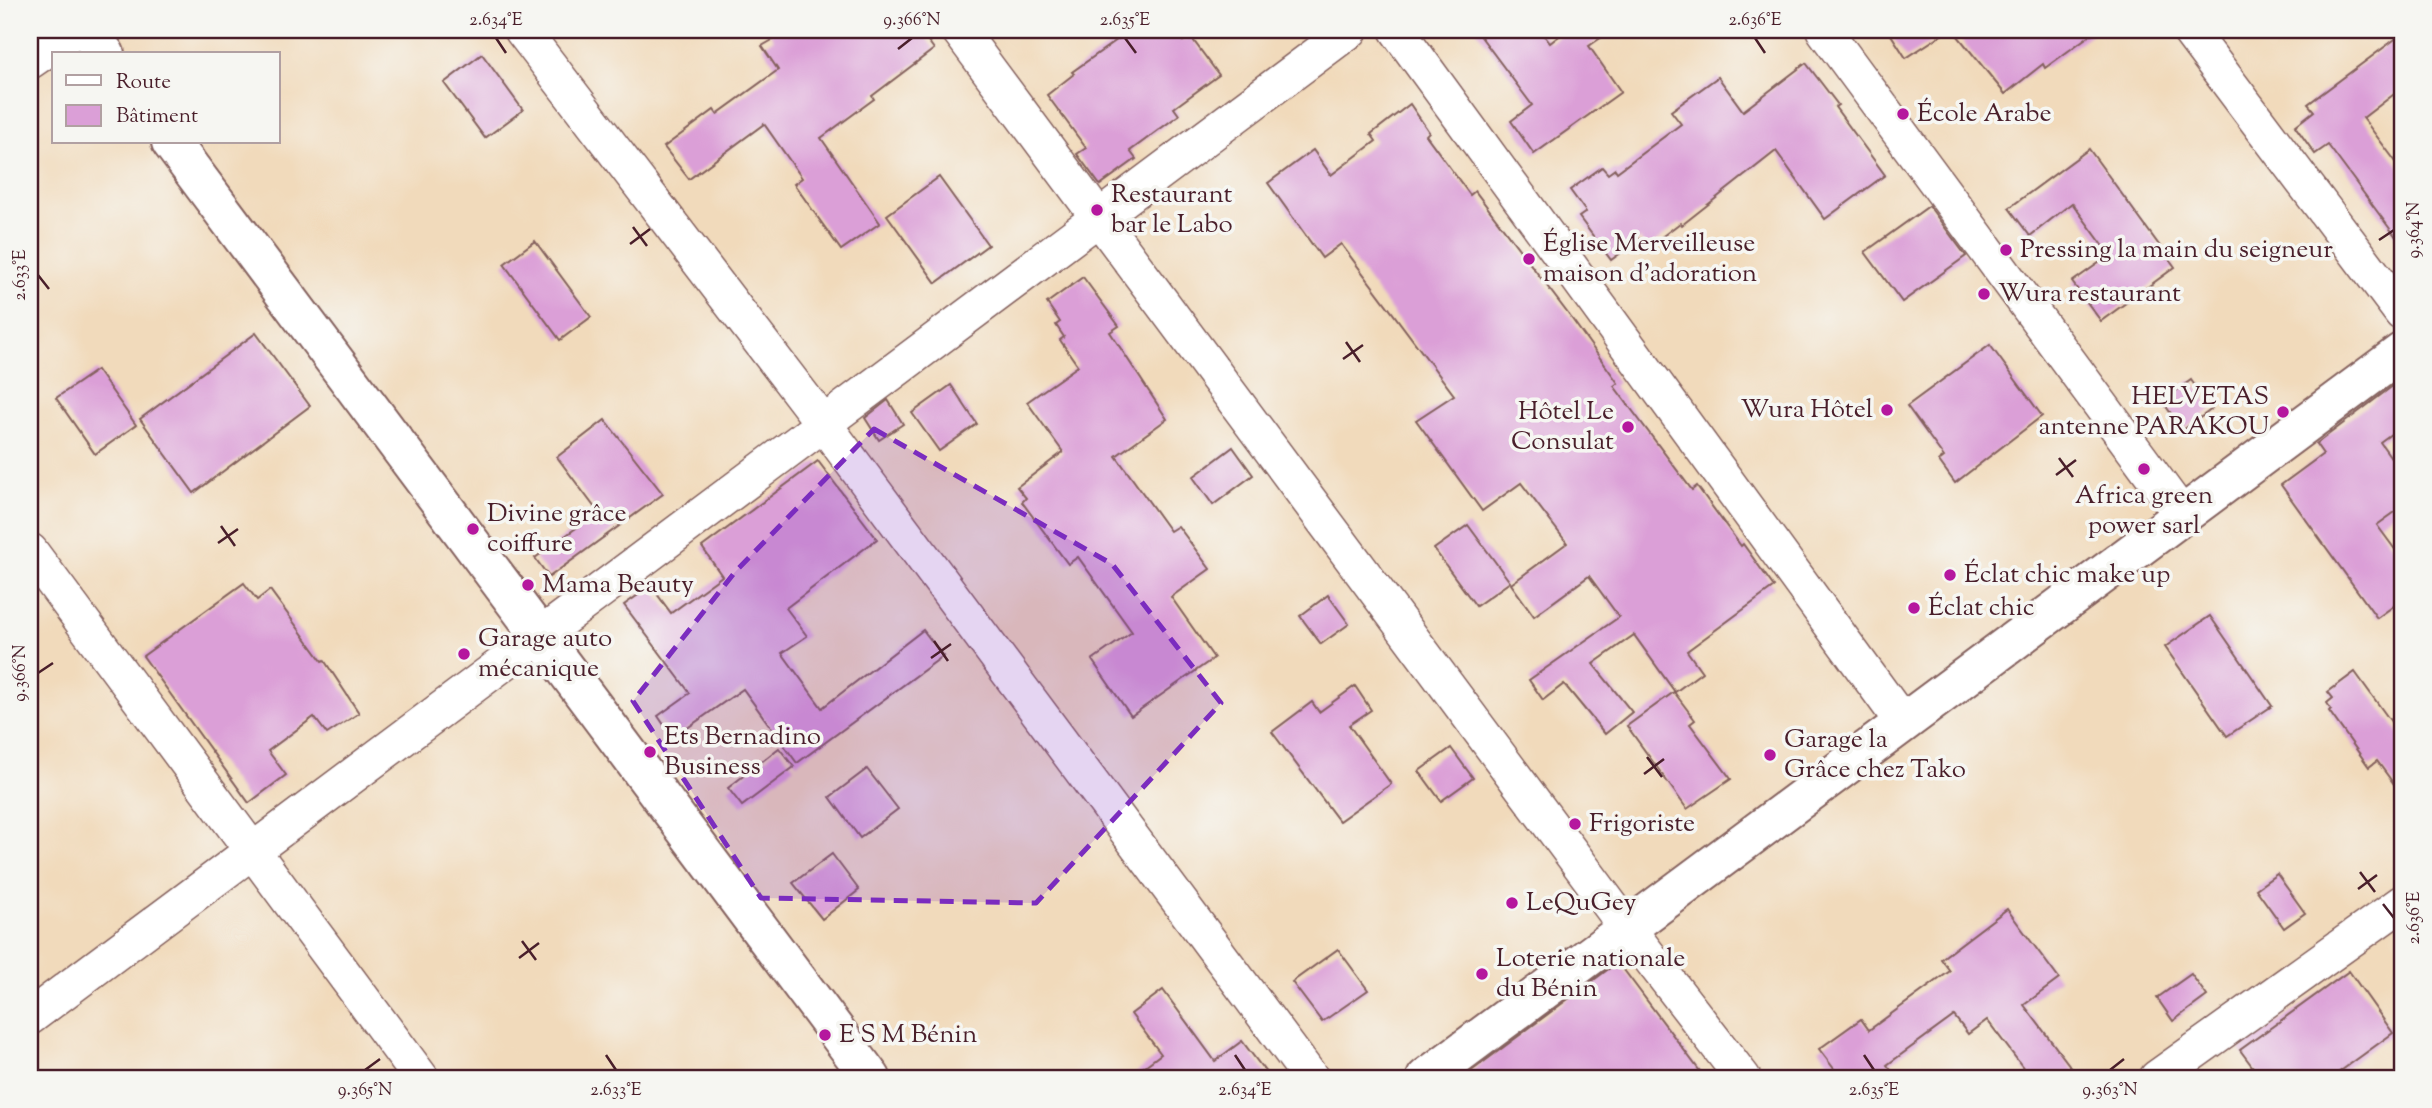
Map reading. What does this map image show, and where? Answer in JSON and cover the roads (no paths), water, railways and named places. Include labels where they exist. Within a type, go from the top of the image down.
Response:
[{"type":"street","points":[[30,61],[75,30]]},
{"type":"street","points":[[87,30],[104,52]]},
{"type":"street","points":[[522,30],[823,424],[1311,1078]]},
{"type":"street","points":[[959,30],[1627,928],[1743,1078]]},
{"type":"street","points":[[30,1017],[1350,30]]},
{"type":"street","points":[[1397,30],[1903,723]]},
{"type":"street","points":[[1824,30],[2182,515]]},
{"type":"street","points":[[2189,30],[2402,313]]},
{"type":"street","points":[[172,144],[871,1078]]},
{"type":"street","points":[[1426,1078],[2402,352]]},
{"type":"street","points":[[30,551],[421,1078]]},
{"type":"street","points":[[2157,1078],[2402,903]]},
{"type":"place","name":"École Arabe","points":[[1903,114]]},
{"type":"place","name":"Restaurant bar le Labo","points":[[1097,210]]},
{"type":"place","name":"Pressing la main du seigneur","points":[[2006,250]]},
{"type":"place","name":"Église Merveilleuse maison d'adoration","points":[[1529,259]]},
{"type":"place","name":"Wura restaurant","points":[[1984,294]]},
{"type":"place","name":"Wura Hôtel","points":[[1887,410]]},
{"type":"place","name":"HELVETAS antenne PARAKOU","points":[[2283,412]]},
{"type":"place","name":"Hôtel Le Consulat","points":[[1628,427]]},
{"type":"place","name":"Africa green power sarl","points":[[2144,469]]},
{"type":"place","name":"Divine grâce coiffure","points":[[473,529]]},
{"type":"place","name":"Éclat chic make up","points":[[1950,575]]},
{"type":"place","name":"Mama Beauty","points":[[528,585]]},
{"type":"place","name":"Éclat chic","points":[[1914,608]]},
{"type":"place","name":"Garage auto mécanique","points":[[464,654]]},
{"type":"place","name":"Ets Bernadino Business","points":[[650,752]]},
{"type":"place","name":"Garage la Grâce chez Tako","points":[[1770,755]]},
{"type":"place","name":"Frigoriste","points":[[1575,824]]},
{"type":"place","name":"LeQuGey","points":[[1512,903]]},
{"type":"place","name":"Loterie nationale du Bénin","points":[[1482,974]]},
{"type":"place","name":"E S M Bénin","points":[[825,1035]]}]
